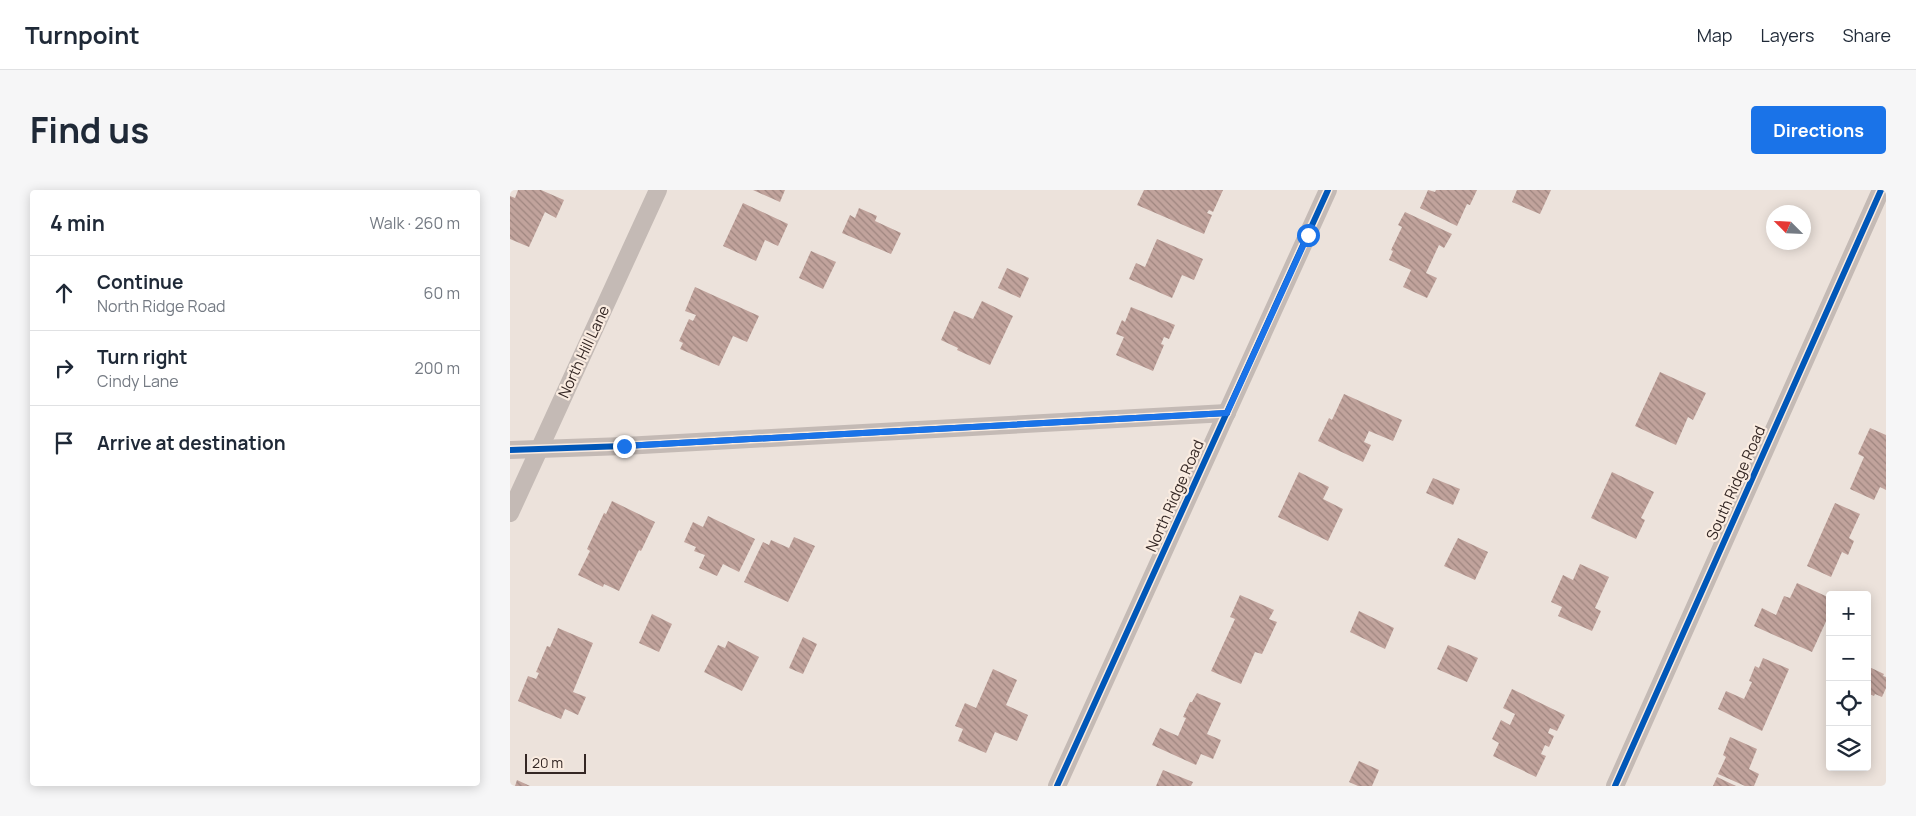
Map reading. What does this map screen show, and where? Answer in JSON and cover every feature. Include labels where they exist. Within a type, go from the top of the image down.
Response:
[{"type":"street","name":"North Hill Lane","points":[[510,514],[658,190]]},
{"type":"street","name":"North Ridge Road","points":[[1057,786],[1328,190]]},
{"type":"street","name":"South Ridge Road","points":[[1615,786],[1881,190]]},
{"type":"street","points":[[510,450],[1227,413]]},
{"type":"building","points":[[518,190],[541,190],[564,200],[556,218],[545,212],[529,247],[510,239],[510,196],[515,198]]},
{"type":"building","points":[[753,190],[785,190],[780,202]]},
{"type":"building","points":[[1144,190],[1223,190],[1213,212],[1209,210],[1207,213],[1212,215],[1204,234],[1137,205]]},
{"type":"building","points":[[1428,190],[1435,192],[1436,190],[1477,190],[1470,205],[1467,204],[1457,226],[1420,208]]},
{"type":"building","points":[[1517,190],[1551,190],[1540,214],[1512,202]]},
{"type":"building","points":[[743,203],[788,224],[778,246],[765,240],[756,261],[723,246]]},
{"type":"building","points":[[859,208],[877,216],[875,221],[901,233],[891,254],[842,233],[850,215],[855,218]]},
{"type":"building","points":[[1405,212],[1452,234],[1444,248],[1439,245],[1426,273],[1437,278],[1427,298],[1403,287],[1411,270],[1389,260],[1393,251],[1391,250],[1402,227],[1398,225]]},
{"type":"building","points":[[1157,239],[1203,259],[1194,280],[1182,275],[1172,298],[1129,279],[1136,263],[1145,267]]},
{"type":"building","points":[[811,251],[836,262],[823,289],[799,278]]},
{"type":"building","points":[[1007,268],[1029,278],[1020,298],[998,288]]},
{"type":"building","points":[[695,287],[759,316],[747,342],[733,336],[719,366],[680,349],[683,343],[679,341],[689,319],[693,321],[696,315],[685,311]]},
{"type":"building","points":[[982,301],[1013,316],[990,365],[957,350],[958,348],[941,340],[954,311],[973,319]]},
{"type":"building","points":[[1131,307],[1175,325],[1169,339],[1164,337],[1161,344],[1164,345],[1153,371],[1116,355],[1124,337],[1116,334],[1122,320],[1125,322]]},
{"type":"building","points":[[1660,372],[1706,393],[1693,420],[1688,417],[1676,445],[1635,426]]},
{"type":"building","points":[[1344,394],[1402,420],[1393,441],[1369,431],[1364,442],[1371,445],[1363,462],[1318,441],[1329,418],[1332,420]]},
{"type":"building","points":[[1870,428],[1886,435],[1886,490],[1880,487],[1874,500],[1850,489],[1864,457],[1858,454]]},
{"type":"building","points":[[1299,472],[1329,487],[1323,499],[1343,509],[1328,541],[1278,517]]},
{"type":"building","points":[[1612,472],[1654,492],[1641,518],[1645,520],[1636,539],[1591,518]]},
{"type":"building","points":[[1433,478],[1460,489],[1453,505],[1426,493]]},
{"type":"building","points":[[612,501],[655,522],[619,591],[604,584],[603,587],[578,575],[590,551],[587,549],[604,513],[606,514]]},
{"type":"building","points":[[1835,503],[1860,514],[1849,538],[1854,541],[1848,555],[1842,552],[1831,577],[1807,566]]},
{"type":"building","points":[[708,516],[755,539],[739,572],[723,564],[717,576],[699,568],[705,555],[694,551],[696,547],[684,542],[693,522],[703,527]]},
{"type":"building","points":[[794,537],[815,546],[788,602],[744,582],[763,542],[769,545],[771,540],[789,548]]},
{"type":"building","points":[[1458,538],[1488,552],[1475,580],[1444,566]]},
{"type":"building","points":[[1580,564],[1609,577],[1595,608],[1601,611],[1592,631],[1558,616],[1562,607],[1551,602],[1563,575],[1573,580]]},
{"type":"building","points":[[1797,583],[1826,596],[1826,621],[1812,652],[1754,626],[1762,608],[1776,615],[1784,596],[1790,598]]},
{"type":"building","points":[[1240,595],[1274,610],[1269,619],[1277,622],[1262,654],[1255,652],[1241,684],[1211,671],[1235,619],[1230,617]]},
{"type":"building","points":[[1359,611],[1394,628],[1385,649],[1350,632]]},
{"type":"building","points":[[652,614],[672,624],[659,652],[639,643]]},
{"type":"building","points":[[558,628],[593,643],[573,692],[586,697],[578,715],[565,709],[561,719],[518,701],[528,676],[536,679],[539,673],[536,672],[547,646],[550,647]]},
{"type":"building","points":[[803,637],[817,644],[803,674],[789,668]]},
{"type":"building","points":[[728,641],[759,657],[742,691],[704,672],[718,645],[725,648]]},
{"type":"building","points":[[1448,645],[1478,658],[1467,682],[1437,669]]},
{"type":"building","points":[[1763,658],[1789,669],[1762,731],[1718,709],[1726,691],[1744,699],[1752,682],[1749,681],[1755,666],[1759,668]]},
{"type":"building","points":[[1871,668],[1884,674],[1883,676],[1886,677],[1886,688],[1882,697],[1875,694],[1874,696],[1871,695]]},
{"type":"building","points":[[993,669],[1017,680],[1006,705],[1028,715],[1017,741],[995,732],[986,753],[958,741],[963,729],[955,726],[965,703],[976,708]]},
{"type":"building","points":[[1512,689],[1565,715],[1557,731],[1550,728],[1548,733],[1554,736],[1549,747],[1545,745],[1541,754],[1546,756],[1536,777],[1493,756],[1499,743],[1492,739],[1501,720],[1510,725],[1515,714],[1503,708]]},
{"type":"building","points":[[1197,693],[1221,703],[1207,734],[1221,740],[1213,759],[1201,754],[1196,765],[1152,745],[1160,728],[1178,736],[1186,718],[1183,717],[1190,702],[1192,702]]},
{"type":"building","points":[[1730,737],[1757,749],[1749,769],[1759,774],[1754,786],[1745,786],[1718,774],[1726,757],[1723,755]]},
{"type":"building","points":[[1359,761],[1379,770],[1372,786],[1358,786],[1349,782]]},
{"type":"building","points":[[1163,770],[1193,782],[1191,786],[1156,786]]},
{"type":"building","points":[[1717,777],[1736,786],[1713,786]]},
{"type":"building","points":[[517,780],[530,786],[515,786]]},
{"type":"cycle path","points":[[1057,786],[1328,190]]},
{"type":"cycle path","points":[[1615,786],[1881,190]]},
{"type":"cycle path","points":[[510,450],[624,446],[1227,413]]},
{"type":"route","points":[[624,446],[1227,413],[1308,235]]}]
